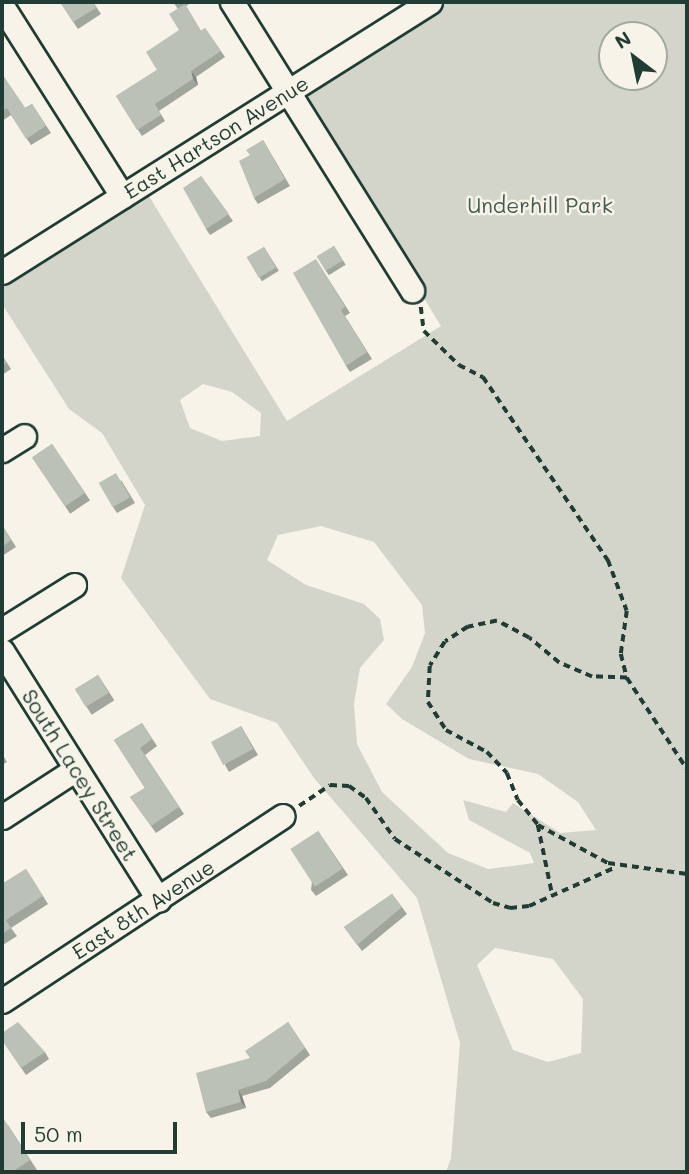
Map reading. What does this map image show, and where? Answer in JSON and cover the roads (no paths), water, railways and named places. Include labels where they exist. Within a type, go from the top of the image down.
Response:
[{"type":"street","points":[[232,2],[412,290]]},
{"type":"street","name":"East Hartson Avenue","points":[[2,272],[430,2]]},
{"type":"street","points":[[2,6],[122,196]]},
{"type":"street","points":[[2,450],[24,436]]},
{"type":"street","points":[[2,630],[74,585]]},
{"type":"street","name":"South Lacey Street","points":[[2,651],[159,900]]},
{"type":"street","points":[[2,817],[76,769]]},
{"type":"street","name":"East 8th Avenue","points":[[2,1001],[283,816]]},
{"type":"park label","name":"Underhill Park","points":[[540,205]]}]
